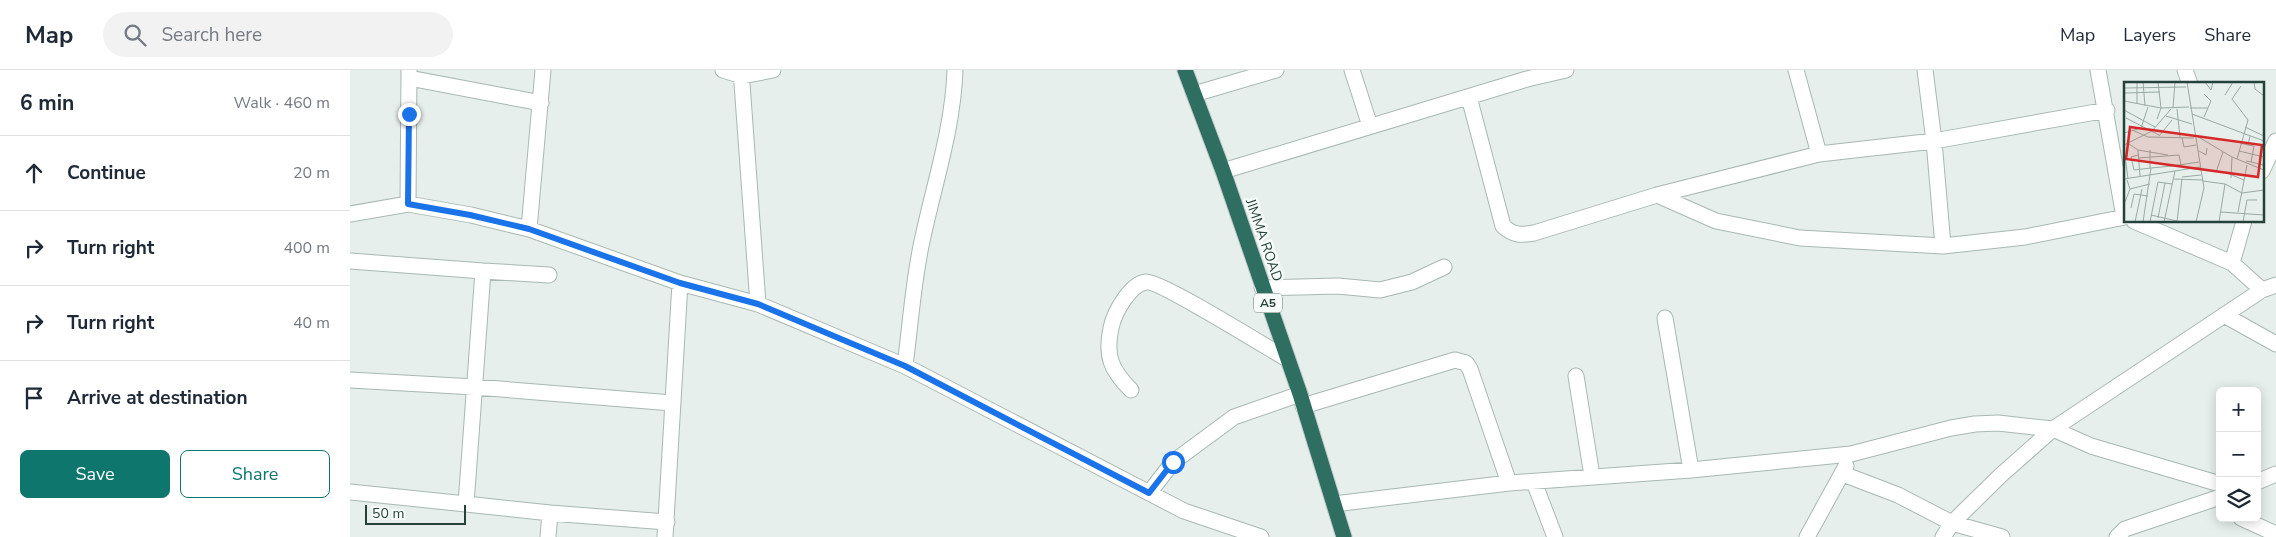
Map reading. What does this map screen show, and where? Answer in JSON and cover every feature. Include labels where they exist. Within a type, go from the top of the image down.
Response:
[{"type":"highway","name":"JIMMA ROAD","points":[[1185,70],[1223,170],[1302,400],[1344,537]]},
{"type":"street","points":[[529,229],[543,70]]},
{"type":"street","points":[[723,70],[741,73],[773,70]]},
{"type":"street","points":[[905,366],[921,247],[954,100],[955,70]]},
{"type":"street","points":[[1194,94],[1276,70]]},
{"type":"street","points":[[1352,70],[1370,126]]},
{"type":"street","points":[[1223,170],[1566,70]]},
{"type":"street","points":[[1796,70],[1819,154]]},
{"type":"street","points":[[1925,70],[1934,141],[1943,246]]},
{"type":"street","points":[[2098,70],[2107,110],[2118,142],[2124,193]]},
{"type":"street","points":[[2185,70],[2189,82]]},
{"type":"street","points":[[741,73],[758,304]]},
{"type":"street","points":[[408,204],[409,74],[541,103]]},
{"type":"street","points":[[1469,97],[1503,226],[1511,233],[1518,235],[1534,233],[1657,195],[1819,154],[1934,141],[2107,110]]},
{"type":"street","points":[[2264,167],[2276,141]]},
{"type":"street","points":[[1657,195],[1716,221],[1800,238],[1943,246],[2025,237],[2124,219]]},
{"type":"street","points":[[350,214],[408,204],[470,215],[529,229],[680,283],[758,304],[905,366],[1184,510],[1261,537]]},
{"type":"street","points":[[1943,537],[1952,523],[2000,475],[2053,429],[2269,288],[2232,263],[2136,222]]},
{"type":"street","points":[[2232,263],[2244,222]]},
{"type":"street","points":[[350,261],[549,275]]},
{"type":"street","points":[[1262,288],[1338,286],[1380,290],[1412,282],[1444,267]]},
{"type":"street","points":[[466,504],[483,271]]},
{"type":"street","points":[[1131,390],[1117,376],[1112,365],[1108,344],[1115,311],[1144,282],[1150,281],[1177,295],[1287,359]]},
{"type":"street","points":[[665,537],[680,283]]},
{"type":"street","points":[[2224,316],[2276,344]]},
{"type":"street","points":[[1665,318],[1691,470]]},
{"type":"street","points":[[1149,493],[1173,462],[1241,412],[1302,400],[1455,360],[1461,361],[1470,369],[1509,484]]},
{"type":"street","points":[[1576,376],[1592,476]]},
{"type":"street","points":[[350,380],[475,387],[672,403]]},
{"type":"street","points":[[1334,504],[1509,484],[1592,476],[1691,470],[1851,454],[1975,424],[1998,423],[2053,429],[2091,446],[2216,483]]},
{"type":"street","points":[[1808,537],[1843,474],[1851,454]]},
{"type":"street","points":[[1843,474],[1898,495],[1952,523],[2002,537]]},
{"type":"street","points":[[2261,480],[2276,474]]},
{"type":"street","points":[[1534,482],[1554,537]]},
{"type":"street","points":[[350,492],[550,513],[667,522]]},
{"type":"street","points":[[2118,537],[2125,529],[2213,500]]},
{"type":"street","points":[[548,537],[550,513]]},
{"type":"street","points":[[2250,522],[2276,534]]},
{"type":"route","points":[[409,114],[408,204],[470,215],[529,229],[680,283],[758,304],[905,366],[1149,493],[1173,462]]}]
